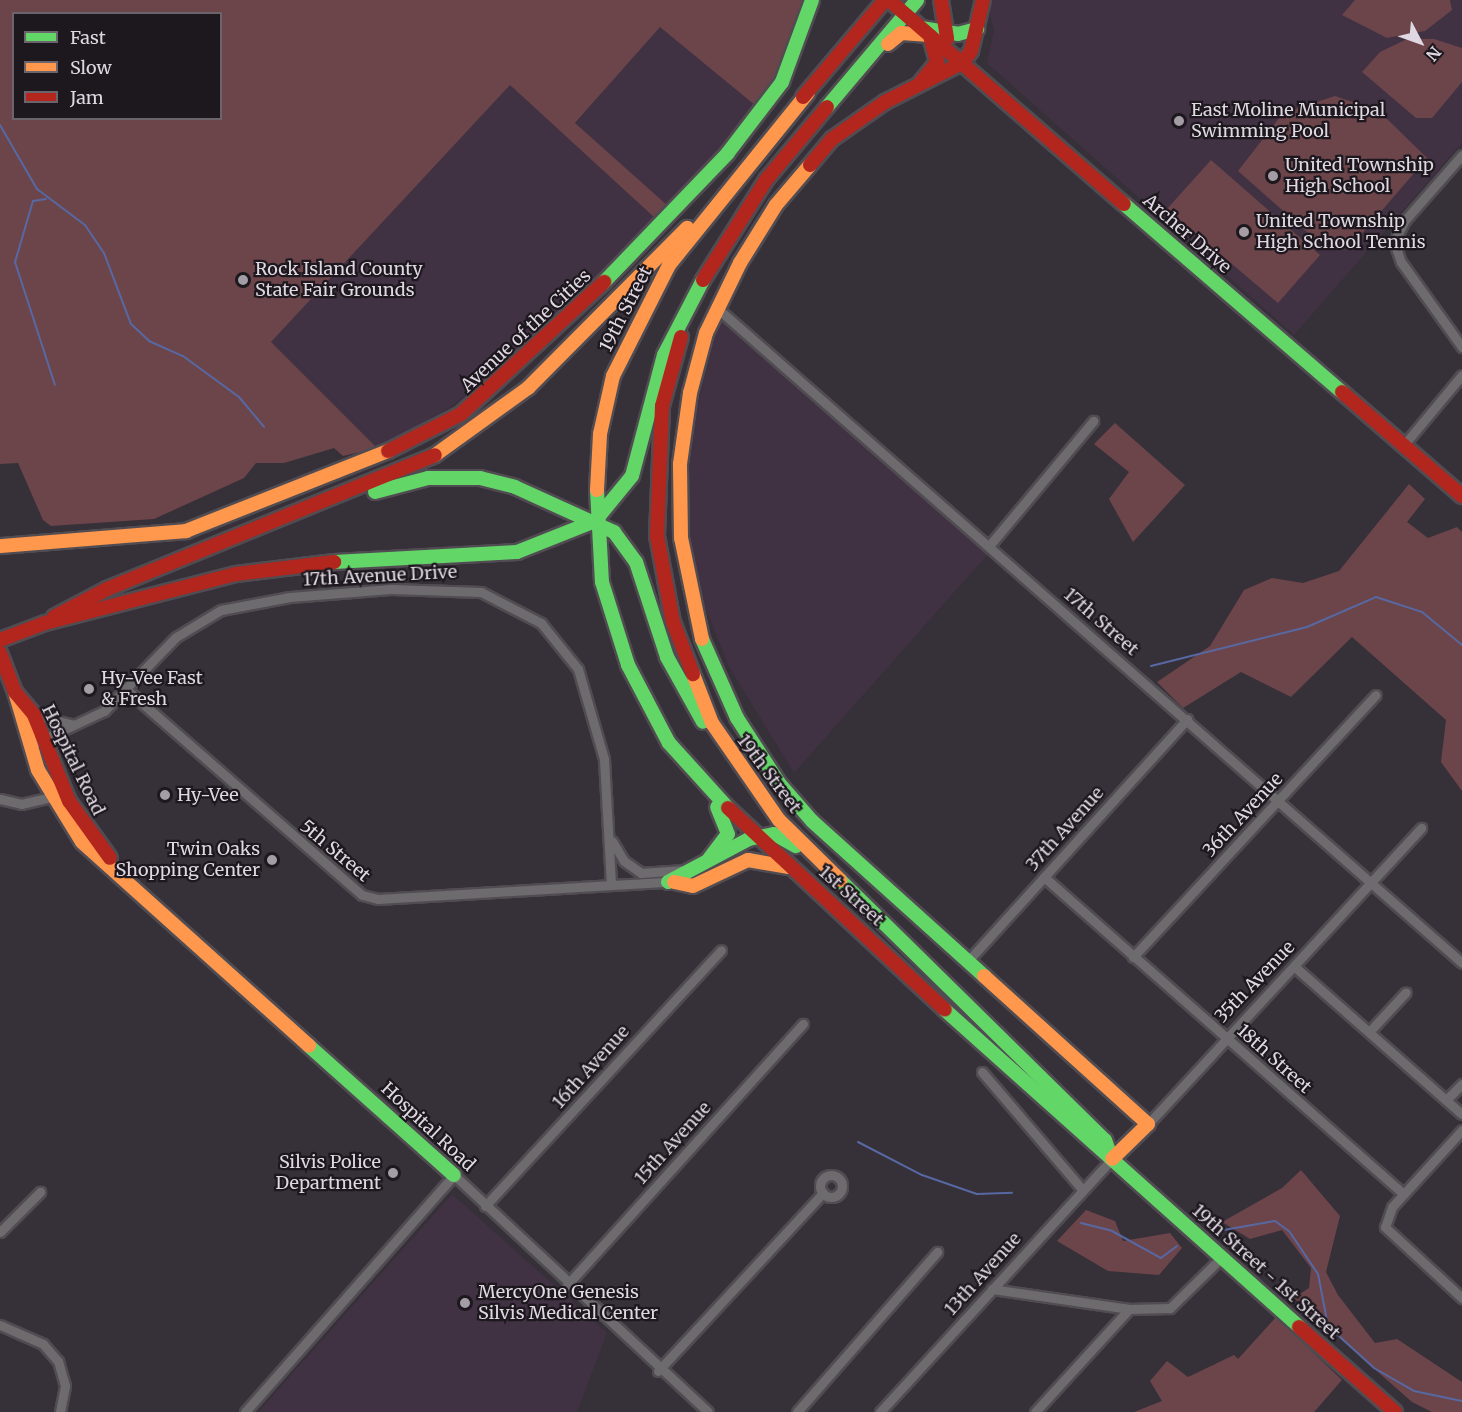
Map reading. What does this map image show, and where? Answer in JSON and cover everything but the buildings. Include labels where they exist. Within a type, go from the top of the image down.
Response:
[{"type":"main road","name":"Avenue of the Cities","points":[[0,546],[133,540],[186,531],[409,443],[461,414],[570,318],[727,154],[782,82],[812,0]]},
{"type":"main road","name":"Archer Drive","points":[[887,0],[1462,496]]},
{"type":"main road","points":[[45,623],[107,589],[410,469],[498,414],[676,240],[808,93],[887,0]]},
{"type":"main road","points":[[0,640],[45,623],[164,590],[279,568],[517,552],[561,539],[595,521],[632,476],[664,355],[740,214],[917,0]]},
{"type":"main road","points":[[941,0],[950,53]]},
{"type":"main road","points":[[717,308],[760,228],[812,159],[862,115],[962,63],[977,29],[983,0]]},
{"type":"main road","points":[[776,168],[893,38],[905,32],[945,31],[958,34],[977,29]]},
{"type":"main road","points":[[911,90],[935,67],[925,31]]},
{"type":"main road","name":"19th Street","points":[[612,624],[595,521],[596,464],[609,391],[643,309],[690,236],[808,93]]},
{"type":"main road","name":"19th Street","points":[[697,293],[662,406],[657,536],[682,652],[712,723],[760,797],[799,841],[896,930],[1105,1140],[1112,1159]]},
{"type":"main road","name":"19th Street","points":[[717,308],[696,365],[681,452],[681,538],[691,601],[721,686],[779,783],[812,821],[1148,1124]]},
{"type":"main road","points":[[271,525],[398,485],[447,477],[515,487],[595,521],[632,553],[676,677],[743,773]]},
{"type":"main road","name":"1st Street","points":[[612,624],[628,665],[675,750],[706,788],[1112,1159]]},
{"type":"main road","name":"Hospital Road","points":[[0,653],[37,743],[69,801],[119,873]]},
{"type":"main road","points":[[628,665],[655,731],[727,821],[726,839],[697,869]]},
{"type":"main road","name":"Hospital Road","points":[[15,692],[33,715],[37,743],[52,797],[82,842],[454,1175]]},
{"type":"main road","points":[[671,882],[703,875],[758,837],[766,819],[760,797]]},
{"type":"main road","points":[[671,882],[758,837],[786,838],[896,930]]},
{"type":"main road","points":[[671,882],[693,886],[748,860],[796,871]]},
{"type":"main road","name":"35th Avenue","points":[[1112,1159],[1148,1124]]},
{"type":"main road","name":"19th Street - 1st Street","points":[[1112,1159],[1395,1412]]},
{"type":"street","points":[[1462,155],[1405,220],[1394,242],[1401,262],[1462,347]]},
{"type":"street","name":"17th Street","points":[[717,308],[1280,800],[1462,963]]},
{"type":"street","points":[[1403,446],[1462,375]]},
{"type":"street","points":[[989,546],[1093,421]]},
{"type":"street","name":"17th Avenue Drive","points":[[37,743],[77,725],[127,690],[176,637],[221,610],[290,597],[391,589],[481,592],[541,622],[578,669],[600,739],[611,885]]},
{"type":"street","name":"5th Street","points":[[127,690],[362,896],[378,899],[611,885]]},
{"type":"street","name":"36th Avenue","points":[[1134,957],[1376,695]]},
{"type":"street","points":[[33,715],[77,725]]},
{"type":"street","name":"37th Avenue","points":[[967,962],[1187,719]]},
{"type":"street","points":[[0,799],[21,804],[52,797]]},
{"type":"street","name":"35th Avenue","points":[[1148,1124],[1372,884],[1421,828]]},
{"type":"street","points":[[609,835],[628,866],[647,876],[697,869]]},
{"type":"street","name":"18th Street","points":[[1044,877],[1403,1193]]},
{"type":"street","points":[[611,885],[671,882]]},
{"type":"street","name":"16th Avenue","points":[[485,1206],[721,950]]},
{"type":"street","points":[[1294,967],[1462,1114]]},
{"type":"street","points":[[1369,1032],[1406,992]]},
{"type":"street","name":"15th Avenue","points":[[567,1285],[803,1024]]},
{"type":"street","points":[[982,1072],[1082,1189]]},
{"type":"street","points":[[1446,1100],[1462,1084]]},
{"type":"street","points":[[1462,1130],[1403,1193],[1385,1227],[1462,1298]]},
{"type":"street","name":"13th Avenue","points":[[880,1412],[1082,1189],[1112,1159]]},
{"type":"street","points":[[245,1412],[454,1175]]},
{"type":"street","name":"Hospital Road","points":[[454,1175],[658,1371],[708,1412]]},
{"type":"street","points":[[0,1232],[40,1192]]},
{"type":"street","points":[[658,1371],[824,1193]]},
{"type":"street","points":[[797,1412],[937,1252]]},
{"type":"street","points":[[992,1288],[1129,1309],[1170,1308],[1223,1256]]},
{"type":"street","points":[[1035,1412],[1129,1309]]},
{"type":"street","points":[[0,1325],[43,1344],[58,1361],[66,1386],[60,1412]]},
{"type":"shaded area","name":"Rock Island County State Fair Grounds","points":[[0,0],[804,0],[778,74],[756,106],[660,27],[575,123],[668,206],[656,219],[510,85],[271,342],[377,448],[343,456],[334,448],[284,463],[256,463],[244,478],[154,519],[51,526],[43,520],[18,463],[0,464]]},
{"type":"shaded area","name":"United Township High School","points":[[986,0],[1462,0],[1462,143],[1294,335],[987,63],[994,30]]},
{"type":"shaded area","points":[[1355,0],[1450,0],[1452,10],[1425,31],[1387,38],[1342,15]]},
{"type":"shaded area","points":[[660,26],[756,106],[668,207],[575,124]]},
{"type":"shaded area","points":[[1407,39],[1434,39],[1462,48],[1462,82],[1432,118],[1416,118],[1362,72],[1380,52]]},
{"type":"shaded area","points":[[510,85],[656,219],[504,365],[449,408],[377,448],[271,342]]},
{"type":"shaded area","points":[[1335,96],[1379,111],[1427,158],[1360,236],[1334,247],[1314,238],[1238,171],[1283,113]]},
{"type":"shaded area","name":"United Township High School Tennis","points":[[1211,160],[1320,255],[1278,303],[1167,209]]},
{"type":"shaded area","points":[[720,317],[996,545],[794,773],[729,667],[696,584],[687,508],[689,439]]},
{"type":"shaded area","points":[[1115,423],[1185,485],[1133,542],[1109,499],[1129,472],[1094,444]]},
{"type":"shaded area","points":[[1409,484],[1425,499],[1407,522],[1428,538],[1457,527],[1462,532],[1462,791],[1441,762],[1446,720],[1352,637],[1291,697],[1241,672],[1183,708],[1157,682],[1210,646],[1244,590],[1272,578],[1303,583],[1339,571]]},
{"type":"shaded area","points":[[1301,1170],[1340,1216],[1326,1272],[1338,1295],[1375,1343],[1397,1339],[1462,1382],[1462,1412],[1432,1412],[1412,1402],[1294,1298],[1309,1288],[1311,1268],[1282,1230],[1250,1239],[1222,1222],[1282,1188]]},
{"type":"shaded area","name":"MercyOne Genesis Silvis Medical Center","points":[[452,1194],[607,1333],[577,1412],[258,1412]]},
{"type":"shaded area","points":[[1086,1210],[1115,1221],[1123,1241],[1170,1233],[1182,1248],[1159,1275],[1108,1271],[1057,1241]]},
{"type":"shaded area","points":[[1276,1317],[1342,1380],[1314,1412],[1134,1412],[1162,1401],[1150,1381],[1167,1361],[1188,1377],[1234,1355],[1238,1359]]},
{"type":"waterway","points":[[0,125],[37,189],[85,225],[104,253],[131,324],[149,341],[183,356],[239,397],[264,427]]},
{"type":"waterway","points":[[46,199],[33,201],[15,262],[55,385]]},
{"type":"waterway","points":[[1151,666],[1307,627],[1376,597],[1422,612],[1462,645]]},
{"type":"waterway","points":[[858,1142],[922,1175],[977,1194],[1012,1193]]},
{"type":"waterway","points":[[1218,1231],[1275,1221],[1289,1231],[1318,1274],[1328,1326],[1374,1368],[1414,1391],[1462,1401]]},
{"type":"waterway","points":[[1081,1223],[1112,1231],[1161,1258],[1177,1246]]},
{"type":"traffic: fast","points":[[604,282],[727,154],[782,82],[812,0]]},
{"type":"traffic: fast","points":[[827,107],[917,0]]},
{"type":"traffic: fast","points":[[921,28],[958,34],[977,29]]},
{"type":"traffic: fast","points":[[1124,204],[1342,392]]},
{"type":"traffic: fast","points":[[334,562],[517,552],[595,521],[632,476],[664,355],[703,280]]},
{"type":"traffic: fast","points":[[375,492],[428,478],[480,478],[515,487],[614,532],[636,562],[667,657],[703,722]]},
{"type":"traffic: fast","points":[[597,490],[602,582],[628,665],[669,743],[728,808]]},
{"type":"traffic: fast","points":[[702,639],[737,718],[779,783],[812,821],[984,976]]},
{"type":"traffic: fast","points":[[709,859],[728,834],[717,807]]},
{"type":"traffic: fast","points":[[668,882],[749,839],[774,834],[796,846]]},
{"type":"traffic: fast","points":[[840,880],[1105,1140],[1112,1159]]},
{"type":"traffic: fast","points":[[945,1010],[1299,1327]]},
{"type":"traffic: fast","points":[[309,1046],[454,1175]]},
{"type":"traffic: slow","points":[[888,44],[901,33],[929,35]]},
{"type":"traffic: slow","points":[[597,490],[600,434],[613,376],[669,265],[808,93]]},
{"type":"traffic: slow","points":[[702,639],[681,538],[680,464],[690,393],[706,333],[740,263],[776,205],[810,165]]},
{"type":"traffic: slow","points":[[435,455],[528,388],[687,228]]},
{"type":"traffic: slow","points":[[0,546],[186,531],[388,451]]},
{"type":"traffic: slow","points":[[693,674],[712,723],[779,820],[840,880]]},
{"type":"traffic: slow","points":[[15,692],[38,770],[82,842],[309,1046]]},
{"type":"traffic: slow","points":[[674,882],[693,886],[748,860],[787,867]]},
{"type":"traffic: slow","points":[[984,976],[1148,1124],[1112,1159]]},
{"type":"traffic: jam","points":[[803,97],[885,0]]},
{"type":"traffic: jam","points":[[889,0],[1124,204]]},
{"type":"traffic: jam","points":[[941,0],[947,39]]},
{"type":"traffic: jam","points":[[810,165],[832,139],[885,102],[962,63],[971,51],[983,0]]},
{"type":"traffic: jam","points":[[921,82],[937,62],[930,36]]},
{"type":"traffic: jam","points":[[703,280],[766,180],[827,107]]},
{"type":"traffic: jam","points":[[388,451],[461,414],[604,282]]},
{"type":"traffic: jam","points":[[681,337],[662,406],[657,536],[673,622],[693,674]]},
{"type":"traffic: jam","points":[[1342,392],[1462,496]]},
{"type":"traffic: jam","points":[[54,617],[107,589],[435,455]]},
{"type":"traffic: jam","points":[[0,640],[45,623],[236,574],[334,562]]},
{"type":"traffic: jam","points":[[0,653],[15,692],[34,715],[69,801],[110,858]]},
{"type":"traffic: jam","points":[[728,808],[945,1010]]},
{"type":"traffic: jam","points":[[1299,1327],[1395,1412]]},
{"type":"place","name":"East Moline Municipal Swimming Pool","points":[[1179,121]]},
{"type":"place","name":"United Township High School","points":[[1273,176]]},
{"type":"place","name":"United Township High School Tennis","points":[[1244,232]]},
{"type":"place","name":"Rock Island County State Fair Grounds","points":[[243,280]]},
{"type":"place","name":"Hy-Vee Fast & Fresh","points":[[89,689]]},
{"type":"place","name":"Hy-Vee","points":[[165,795]]},
{"type":"place","name":"Twin Oaks Shopping Center","points":[[272,860]]},
{"type":"place","name":"Silvis Police Department","points":[[393,1173]]},
{"type":"place","name":"MercyOne Genesis Silvis Medical Center","points":[[465,1303]]}]
